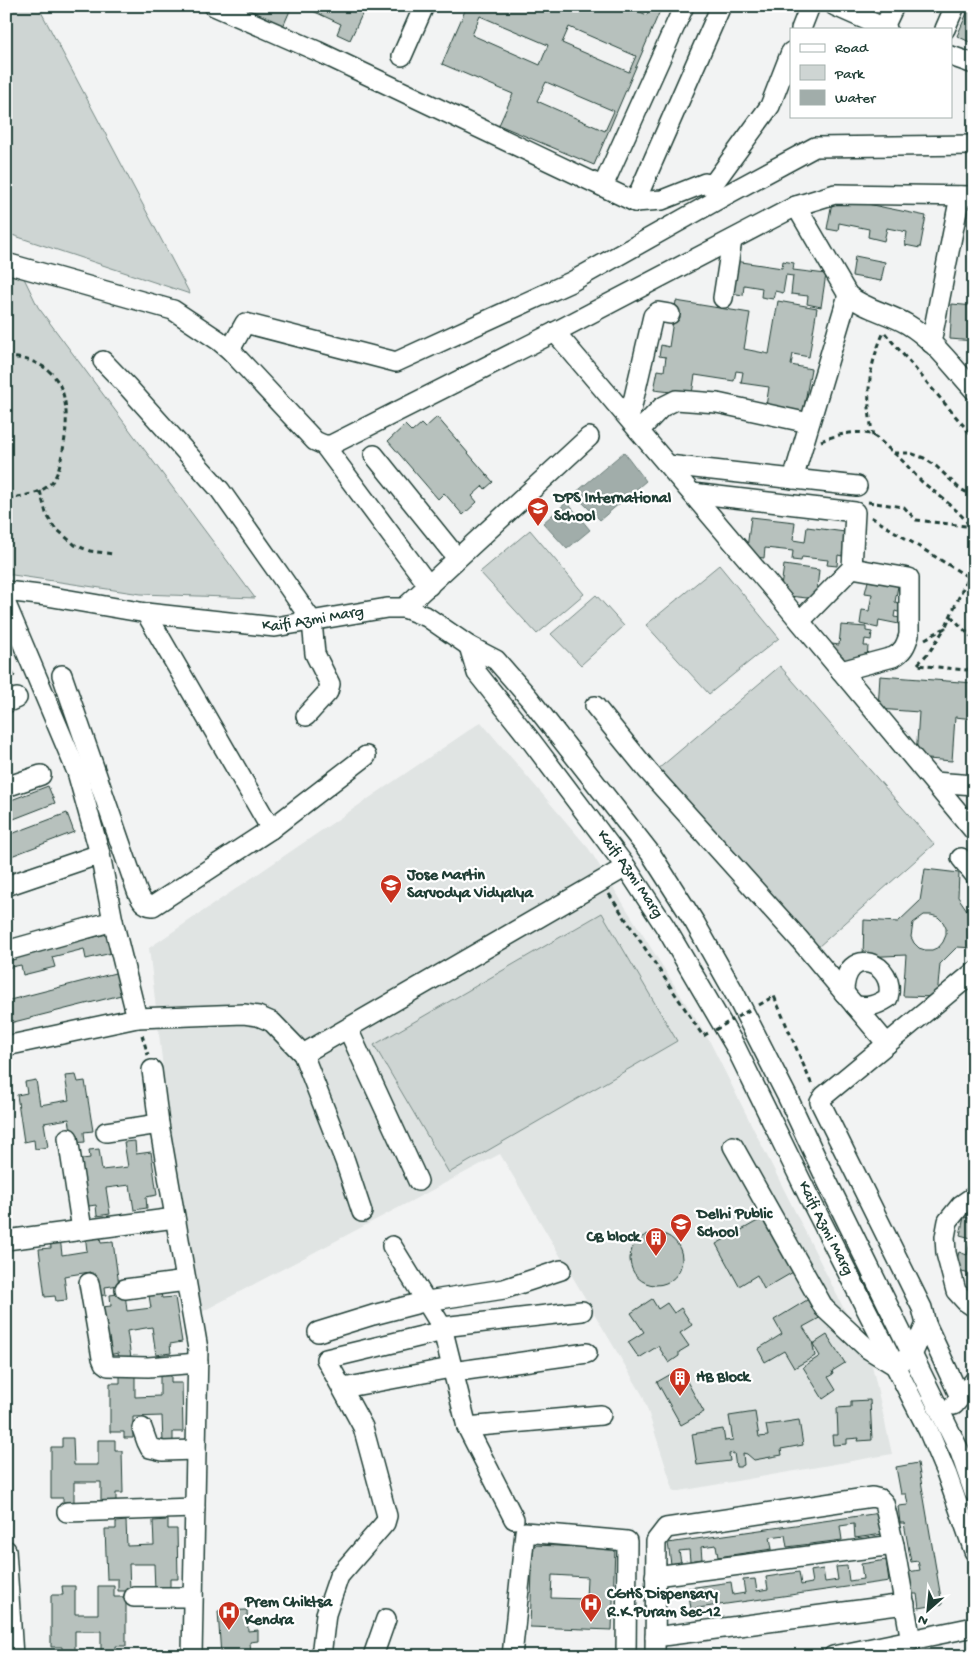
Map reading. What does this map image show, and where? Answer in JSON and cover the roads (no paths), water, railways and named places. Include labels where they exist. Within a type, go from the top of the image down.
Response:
[{"type":"street","points":[[214,6],[317,50],[635,202],[662,200],[705,183],[711,187],[770,106],[790,55]]},
{"type":"street","points":[[402,56],[424,6]]},
{"type":"street","points":[[603,186],[684,6]]},
{"type":"street","points":[[635,202],[721,6]]},
{"type":"street","points":[[801,28],[810,6]]},
{"type":"street","points":[[835,6],[886,28],[894,6]]},
{"type":"street","points":[[945,28],[955,6]]},
{"type":"street","points":[[952,56],[974,64]]},
{"type":"street","points":[[230,350],[245,322],[396,362],[571,282],[726,195],[815,148],[974,145]]},
{"type":"street","points":[[324,446],[331,445],[555,332],[796,206],[835,194],[967,196],[931,342]]},
{"type":"street","points":[[796,206],[848,295],[860,304],[905,323],[921,333],[974,390]]},
{"type":"street","points":[[723,298],[732,240]]},
{"type":"street","points":[[6,263],[165,307],[218,340],[230,350],[315,441],[324,446],[429,586]]},
{"type":"street","points":[[793,479],[848,295]]},
{"type":"street","points":[[634,425],[652,316],[658,312],[670,314]]},
{"type":"street","points":[[555,332],[800,621],[974,831]]},
{"type":"street","points":[[103,361],[128,386],[220,490],[312,621],[316,654],[330,684],[328,692],[306,716]]},
{"type":"street","points":[[634,425],[676,400],[717,404],[809,423]]},
{"type":"street","points":[[404,608],[589,437]]},
{"type":"street","points":[[374,455],[457,558]]},
{"type":"street","points":[[668,465],[815,482],[862,494]]},
{"type":"street","points":[[815,482],[815,507]]},
{"type":"street","points":[[692,493],[855,512],[852,568],[800,621]]},
{"type":"street","points":[[841,670],[893,658],[900,654],[909,634],[909,578],[852,568]]},
{"type":"street","name":"Kaifi Azmi Marg","points":[[6,591],[47,596],[146,614],[275,627],[387,608],[404,608],[427,617],[469,646],[477,673],[626,866],[666,928],[735,1046],[928,1430],[947,1475],[974,1551]]},
{"type":"street","points":[[6,604],[76,772],[100,854],[113,921],[136,1018]]},
{"type":"street","points":[[146,614],[271,830]]},
{"type":"street","points":[[469,646],[496,660],[529,698],[651,854],[695,922],[735,994],[788,1098],[960,1452],[974,1492]]},
{"type":"street","points":[[62,675],[137,890],[146,906],[153,906],[271,830],[366,756]]},
{"type":"street","points":[[595,706],[648,771],[799,939],[887,1044]]},
{"type":"street","points":[[6,787],[41,775]]},
{"type":"street","points":[[934,782],[974,785]]},
{"type":"street","points":[[6,886],[100,854]]},
{"type":"street","points":[[961,858],[974,874]]},
{"type":"street","points":[[303,1054],[626,866]]},
{"type":"street","points":[[6,951],[113,921]]},
{"type":"street","points":[[960,1397],[926,1324],[922,1308],[821,1104],[824,1096],[974,972]]},
{"type":"street","points":[[6,1046],[136,1018],[244,1014],[258,1016],[272,1022],[303,1054],[340,1148],[362,1212]]},
{"type":"street","points":[[348,1029],[418,1180]]},
{"type":"street","points":[[152,1070],[159,1124],[198,1349],[192,1656]]},
{"type":"street","points":[[106,1132],[159,1124]]},
{"type":"street","points":[[68,1138],[82,1230]]},
{"type":"street","points":[[733,1146],[824,1308],[868,1349],[894,1365],[912,1355],[926,1324]]},
{"type":"street","points":[[974,1196],[961,1206],[948,1221],[945,1237],[946,1253],[956,1291],[974,1307]]},
{"type":"street","points":[[6,1240],[175,1218]]},
{"type":"street","points":[[392,1246],[442,1329],[467,1427],[514,1519]]},
{"type":"street","points":[[318,1332],[373,1315],[427,1302],[504,1289],[561,1270]]},
{"type":"street","points":[[125,1289],[186,1281]]},
{"type":"street","points":[[89,1283],[104,1363],[111,1367],[148,1367],[198,1363]]},
{"type":"street","points":[[321,1656],[326,1614],[339,1576],[385,1523],[387,1516],[363,1427],[326,1359],[442,1329],[582,1311]]},
{"type":"street","points":[[343,1388],[452,1370],[587,1352]]},
{"type":"street","points":[[928,1430],[974,1381]]},
{"type":"street","points":[[467,1427],[601,1415]]},
{"type":"street","points":[[142,1428],[150,1448],[163,1451],[196,1450]]},
{"type":"street","points":[[905,1604],[655,1646],[656,1541],[666,1528],[872,1497],[880,1500],[884,1503],[894,1545],[905,1604],[911,1641]]},
{"type":"street","points":[[67,1512],[195,1508]]},
{"type":"street","points":[[512,1656],[525,1532],[627,1541],[626,1656]]},
{"type":"street","points":[[655,1576],[894,1545]]},
{"type":"street","points":[[6,1550],[13,1656]]},
{"type":"street","points":[[134,1597],[193,1597]]},
{"type":"street","points":[[373,1656],[386,1619]]},
{"type":"street","points":[[832,1656],[974,1627]]},
{"type":"water","points":[[624,452],[646,481],[600,520],[574,494]]},
{"type":"water","points":[[567,502],[590,530],[567,549],[543,523]]},
{"type":"place","name":"DPS International School","points":[[538,527]]},
{"type":"place","name":"Jose Martin Sarvodya Vidyalya","points":[[391,904]]},
{"type":"place","name":"Delhi Public School","points":[[681,1243]]},
{"type":"place","name":"CB block","points":[[656,1257]]},
{"type":"place","name":"HB Block","points":[[680,1397]]},
{"type":"place","name":"CGHS Dispensary R.K.Puram Sec-12","points":[[591,1623]]},
{"type":"place","name":"Prem Chiktsa Kendra","points":[[229,1631]]}]
